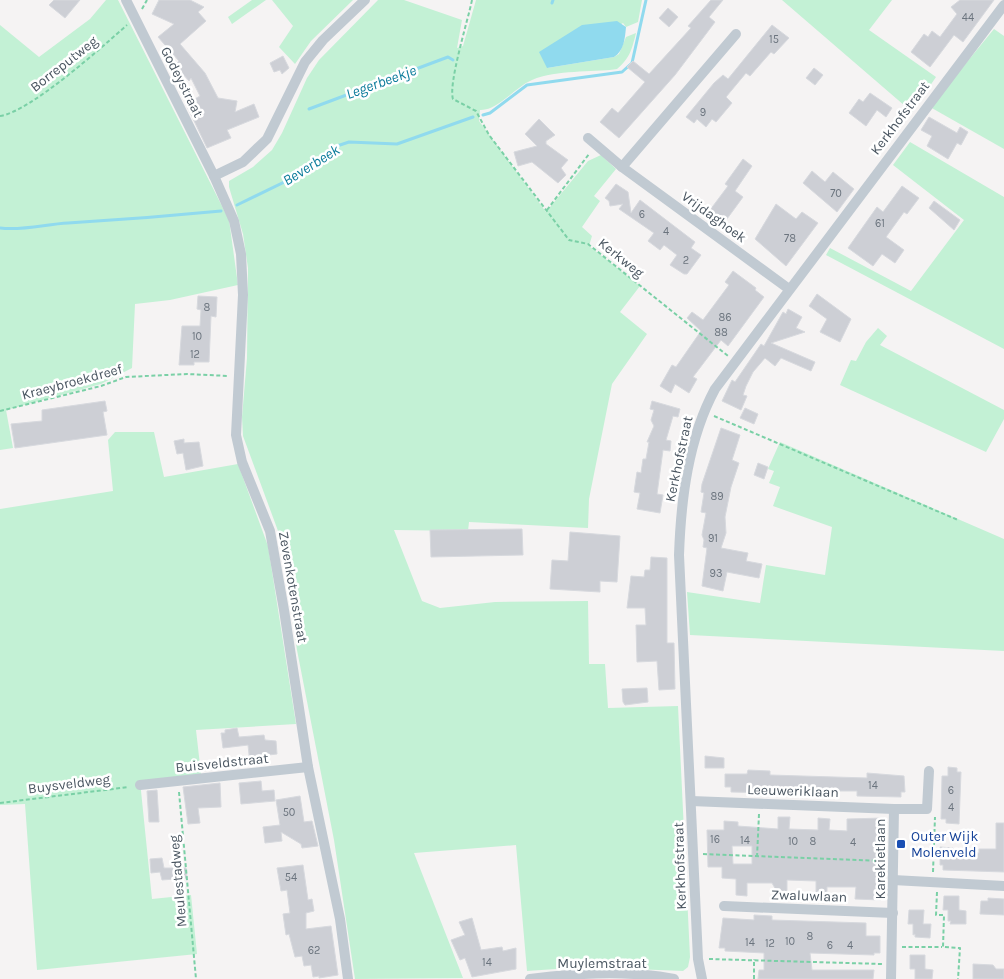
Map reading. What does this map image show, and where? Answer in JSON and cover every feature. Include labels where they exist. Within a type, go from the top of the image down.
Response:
[{"type":"street","name":"Godeystraat","points":[[126,0],[214,176]]},
{"type":"street","points":[[214,176],[243,162],[267,140],[305,62],[322,40],[365,0]]},
{"type":"street","name":"Kerkhofstraat","points":[[702,979],[698,959],[679,547],[680,523],[694,440],[703,411],[715,389],[1004,5]]},
{"type":"street","points":[[622,166],[736,34]]},
{"type":"street","name":"Vrijdaghoek","points":[[592,141],[622,166],[790,289]]},
{"type":"street","name":"Zevenkotenstraat","points":[[214,176],[234,221],[241,254],[243,295],[236,435],[242,462],[270,531],[308,767],[340,919],[348,979]]},
{"type":"street","name":"Buisveldstraat","points":[[140,785],[308,767]]},
{"type":"street","points":[[926,809],[929,771]]},
{"type":"street","name":"Leeuweriklaan","points":[[691,801],[894,809]]},
{"type":"street","name":"Karekietlaan","points":[[892,979],[894,809],[926,809]]},
{"type":"street","points":[[893,880],[1004,886]]},
{"type":"street","name":"Zwaluwlaan","points":[[724,906],[893,913]]},
{"type":"street","name":"Muylemstraat","points":[[530,979],[553,976],[613,974],[674,979]]},
{"type":"path","name":"Kerkweg","points":[[472,0],[451,93],[453,99],[476,111],[489,135],[569,240],[588,244],[736,362]]},
{"type":"path","name":"Borreputweg","points":[[0,116],[33,102],[100,50],[135,18]]},
{"type":"path","points":[[547,210],[592,141]]},
{"type":"path","name":"Kraeybroekdreef","points":[[0,411],[101,386],[126,377],[187,374],[239,376]]},
{"type":"path","points":[[703,411],[958,520]]},
{"type":"path","name":"Meulestadweg","points":[[178,782],[188,874],[196,979]]},
{"type":"path","name":"Buysveldweg","points":[[0,802],[140,785]]},
{"type":"path","points":[[757,857],[760,804]]},
{"type":"path","points":[[926,809],[935,817],[936,914],[944,915],[943,947]]},
{"type":"path","points":[[715,855],[893,862]]},
{"type":"path","points":[[892,948],[960,948],[958,979]]},
{"type":"path","points":[[698,959],[754,959],[892,965]]},
{"type":"path","points":[[754,959],[754,979]]},
{"type":"green space","points":[[106,0],[118,0],[229,220],[238,285],[170,300],[135,304],[132,368],[101,384],[6,410],[13,448],[0,450],[0,25],[39,57],[90,19]]},
{"type":"green space","points":[[252,0],[266,0],[232,24],[228,17]]},
{"type":"green space","points":[[272,0],[353,0],[311,41],[295,64],[279,47],[293,26]]},
{"type":"green space","points":[[378,0],[404,0],[462,20],[457,48],[463,46],[476,0],[642,0],[638,22],[626,27],[623,23],[547,68],[614,57],[619,54],[626,37],[636,33],[630,53],[617,69],[552,74],[526,83],[500,103],[480,110],[479,121],[546,212],[588,161],[601,155],[616,169],[594,196],[600,201],[582,227],[592,236],[589,246],[640,286],[620,312],[647,334],[612,384],[589,499],[588,528],[469,522],[468,531],[394,530],[422,601],[440,608],[495,602],[588,601],[589,664],[605,664],[608,708],[678,706],[690,957],[688,967],[683,971],[585,967],[527,971],[516,845],[414,853],[463,978],[355,979],[334,840],[297,650],[281,539],[243,436],[242,417],[247,358],[248,268],[243,234],[229,187],[229,181],[253,167],[272,150],[282,133],[307,78],[319,60]]},
{"type":"green space","points":[[782,0],[892,0],[869,30],[936,77],[912,112]]},
{"type":"green space","points":[[994,29],[1004,36],[1004,149],[930,107]]},
{"type":"green space","points":[[910,142],[1004,197],[1004,349],[826,255],[830,248],[911,291],[964,220],[893,165]]},
{"type":"green space","points":[[878,328],[887,336],[880,345],[1004,410],[1004,419],[986,452],[840,385],[851,360],[856,361],[866,342]]},
{"type":"green space","points":[[115,432],[154,432],[164,477],[238,464],[268,546],[296,724],[196,730],[201,774],[140,781],[152,899],[191,895],[197,954],[37,970],[25,804],[0,805],[0,509],[113,491],[108,440]]},
{"type":"green space","points":[[780,442],[1004,539],[1004,651],[690,635],[687,592],[760,603],[766,565],[825,575],[832,527],[773,506],[780,487],[769,483],[774,471],[768,469]]},
{"type":"water","points":[[617,21],[626,27],[622,48],[614,57],[547,68],[539,52],[582,25]]},
{"type":"building","points":[[54,0],[80,0],[65,18],[49,5]]},
{"type":"building","points":[[159,0],[190,0],[204,7],[198,12],[206,21],[180,44],[205,73],[218,98],[237,101],[235,112],[254,104],[259,117],[227,130],[231,138],[207,148],[186,104],[200,96],[191,78],[189,81],[175,65],[179,61],[158,37],[174,24],[152,14]]},
{"type":"building","points":[[711,0],[723,0],[709,17],[715,22],[675,75],[619,138],[600,122],[612,108],[618,113],[645,82],[627,67],[633,61],[649,74],[691,28],[688,26]]},
{"type":"building","points":[[960,0],[994,0],[963,42],[954,35],[930,67],[911,52],[924,34],[928,37],[932,31],[940,37],[957,14],[951,7]]},
{"type":"building","points":[[668,8],[678,17],[669,27],[659,18]]},
{"type":"building","points":[[772,25],[789,38],[774,54],[771,52],[750,76],[746,73],[726,97],[732,103],[716,122],[712,119],[706,127],[697,119],[694,123],[686,117],[714,83],[723,75],[728,79]]},
{"type":"building","points":[[283,56],[289,68],[282,74],[280,70],[274,72],[270,63]]},
{"type":"building","points":[[814,68],[823,75],[815,85],[806,78]]},
{"type":"building","points":[[870,93],[892,108],[886,117],[877,110],[866,126],[849,113],[859,99],[863,102]]},
{"type":"building","points":[[929,117],[957,133],[960,127],[968,132],[961,145],[957,143],[948,159],[927,146],[932,136],[921,130]]},
{"type":"building","points":[[539,119],[555,135],[546,141],[546,144],[568,160],[561,168],[566,175],[558,183],[532,162],[518,166],[514,152],[537,146],[525,134]]},
{"type":"building","points":[[743,159],[752,166],[735,191],[743,197],[724,223],[710,210],[728,186],[725,184]]},
{"type":"building","points":[[812,171],[825,182],[833,172],[854,189],[837,212],[803,183]]},
{"type":"building","points":[[616,184],[628,192],[631,213],[640,200],[695,242],[691,248],[701,255],[687,274],[670,265],[677,255],[664,245],[660,250],[648,241],[654,233],[619,209],[623,204],[610,206],[609,201],[605,198]]},
{"type":"building","points":[[902,186],[919,198],[907,214],[904,212],[886,237],[904,250],[895,263],[882,254],[873,266],[848,248],[877,207],[883,212]]},
{"type":"building","points":[[934,201],[960,220],[954,230],[929,208]]},
{"type":"building","points":[[776,204],[796,219],[802,212],[818,223],[786,266],[755,239]]},
{"type":"building","points":[[733,271],[756,288],[755,290],[764,297],[728,346],[721,340],[693,377],[697,379],[689,393],[675,384],[671,393],[660,386],[672,365],[676,367],[701,331],[687,318],[692,312],[703,320],[729,285],[725,282]]},
{"type":"building","points":[[817,294],[851,319],[840,342],[820,332],[827,319],[809,306]]},
{"type":"building","points":[[198,296],[217,297],[216,317],[211,316],[209,362],[179,365],[182,326],[200,326],[201,310],[197,309]]},
{"type":"building","points":[[788,309],[802,317],[796,328],[805,332],[771,343],[815,362],[811,371],[781,358],[775,366],[765,358],[753,372],[746,386],[743,395],[747,396],[741,410],[722,401],[732,380],[735,382],[761,344],[764,346],[783,312],[786,314]]},
{"type":"building","points":[[105,401],[107,411],[103,412],[107,435],[15,448],[11,424],[42,421],[42,410]]},
{"type":"building","points":[[652,401],[680,409],[678,417],[673,416],[666,440],[671,441],[670,451],[663,450],[657,494],[663,495],[660,513],[637,509],[640,493],[634,492],[637,472],[641,473],[643,459],[646,459],[649,442],[647,442],[654,426],[651,420],[654,410],[650,409]]},
{"type":"building","points":[[745,408],[758,414],[754,424],[740,418]]},
{"type":"building","points":[[721,428],[740,435],[732,460],[739,463],[731,487],[725,517],[726,533],[721,548],[748,553],[746,561],[762,564],[759,578],[727,572],[723,591],[702,586],[707,548],[703,547],[704,540],[702,535],[706,513],[701,512],[704,493],[701,492],[702,484]]},
{"type":"building","points":[[184,439],[184,443],[199,442],[203,466],[186,470],[183,453],[177,454],[174,441]]},
{"type":"building","points":[[758,463],[768,467],[764,479],[754,475]]},
{"type":"building","points":[[522,529],[523,555],[431,557],[430,530]]},
{"type":"building","points":[[570,532],[620,536],[617,582],[600,581],[600,592],[550,589],[552,560],[568,561]]},
{"type":"building","points":[[651,557],[667,558],[667,643],[674,643],[675,689],[659,690],[657,661],[637,662],[636,625],[646,625],[645,608],[627,608],[631,576],[644,577],[645,570],[650,570]]},
{"type":"building","points":[[647,688],[648,702],[625,705],[622,689]]},
{"type":"building","points":[[237,728],[239,737],[264,735],[265,740],[276,741],[277,754],[260,756],[261,763],[250,764],[248,745],[223,748],[221,733],[225,733],[225,730]]},
{"type":"building","points":[[705,756],[724,758],[724,768],[705,768]]},
{"type":"building","points":[[948,767],[957,768],[957,772],[961,772],[959,824],[946,823],[946,819],[941,819],[942,776],[948,776]]},
{"type":"building","points":[[748,770],[770,771],[770,775],[867,778],[867,773],[904,776],[905,792],[901,792],[901,797],[857,796],[857,791],[839,791],[839,795],[816,795],[796,794],[796,789],[778,789],[778,793],[731,792],[731,787],[725,787],[725,774],[747,774]]},
{"type":"building","points":[[261,781],[262,791],[274,790],[275,801],[241,804],[239,783]]},
{"type":"building","points":[[220,783],[221,807],[198,808],[200,823],[188,824],[183,787]]},
{"type":"building","points":[[157,790],[159,822],[149,822],[147,791]]},
{"type":"building","points":[[300,796],[304,822],[312,821],[318,846],[302,848],[301,844],[281,832],[282,841],[265,843],[263,827],[280,825],[276,800]]},
{"type":"building","points":[[778,817],[790,817],[789,829],[818,830],[818,818],[830,819],[829,830],[847,831],[847,819],[884,818],[883,849],[878,849],[877,860],[877,871],[882,871],[881,900],[855,899],[856,887],[827,887],[827,898],[816,898],[816,881],[787,880],[787,897],[776,897],[776,890],[772,883],[747,883],[747,896],[736,895],[736,879],[722,878],[722,867],[708,867],[707,830],[724,830],[724,821],[738,822],[738,826],[778,829]],"holes":[[[732,846],[752,846],[752,864],[733,864]]]},
{"type":"building","points":[[996,823],[1004,823],[1004,872],[943,870],[943,865],[940,865],[940,847],[953,848],[953,852],[979,853],[979,849],[996,849]]},
{"type":"building","points":[[162,858],[164,868],[186,868],[187,878],[162,880],[160,872],[151,873],[150,859]]},
{"type":"building","points":[[303,865],[308,900],[312,899],[314,911],[306,913],[306,929],[331,926],[338,975],[313,977],[311,965],[304,966],[302,956],[295,957],[289,934],[286,935],[283,914],[290,913],[287,890],[281,891],[277,868]]},
{"type":"building","points":[[944,896],[959,896],[959,910],[966,911],[966,924],[950,924],[951,921],[948,921],[948,910],[943,910]]},
{"type":"building","points":[[988,898],[1004,899],[1004,915],[980,914],[981,901],[988,901]]},
{"type":"building","points":[[909,910],[924,910],[923,924],[931,924],[930,938],[915,937],[915,934],[913,935],[913,924],[908,924]]},
{"type":"building","points":[[754,915],[772,916],[772,920],[866,923],[866,936],[880,936],[880,953],[874,953],[874,955],[810,953],[812,970],[874,970],[873,979],[758,979],[759,970],[764,970],[764,953],[725,951],[725,948],[719,948],[723,918],[754,920]]},
{"type":"building","points":[[472,918],[481,950],[502,947],[503,951],[516,948],[516,969],[472,977],[465,958],[460,960],[451,940],[465,935],[459,922]]},
{"type":"building","points":[[910,955],[925,955],[925,969],[933,970],[932,979],[915,979],[915,969],[910,969]]},
{"type":"building","points":[[973,964],[993,965],[996,969],[1004,969],[1004,979],[973,979]]},
{"type":"waterway","name":"Beverbeek","points":[[483,115],[490,113],[527,85],[622,72],[632,63],[646,0]]},
{"type":"waterway","name":"Legerbeekje","points":[[309,109],[448,57],[453,60]]},
{"type":"waterway","name":"Beverbeek","points":[[237,205],[305,172],[315,161],[337,146],[349,142],[397,144],[473,117]]},
{"type":"waterway","name":"Beverbeek","points":[[0,228],[26,228],[221,211]]},
{"type":"place","name":"Outer Wijk Molenveld","points":[[901,844]]}]
